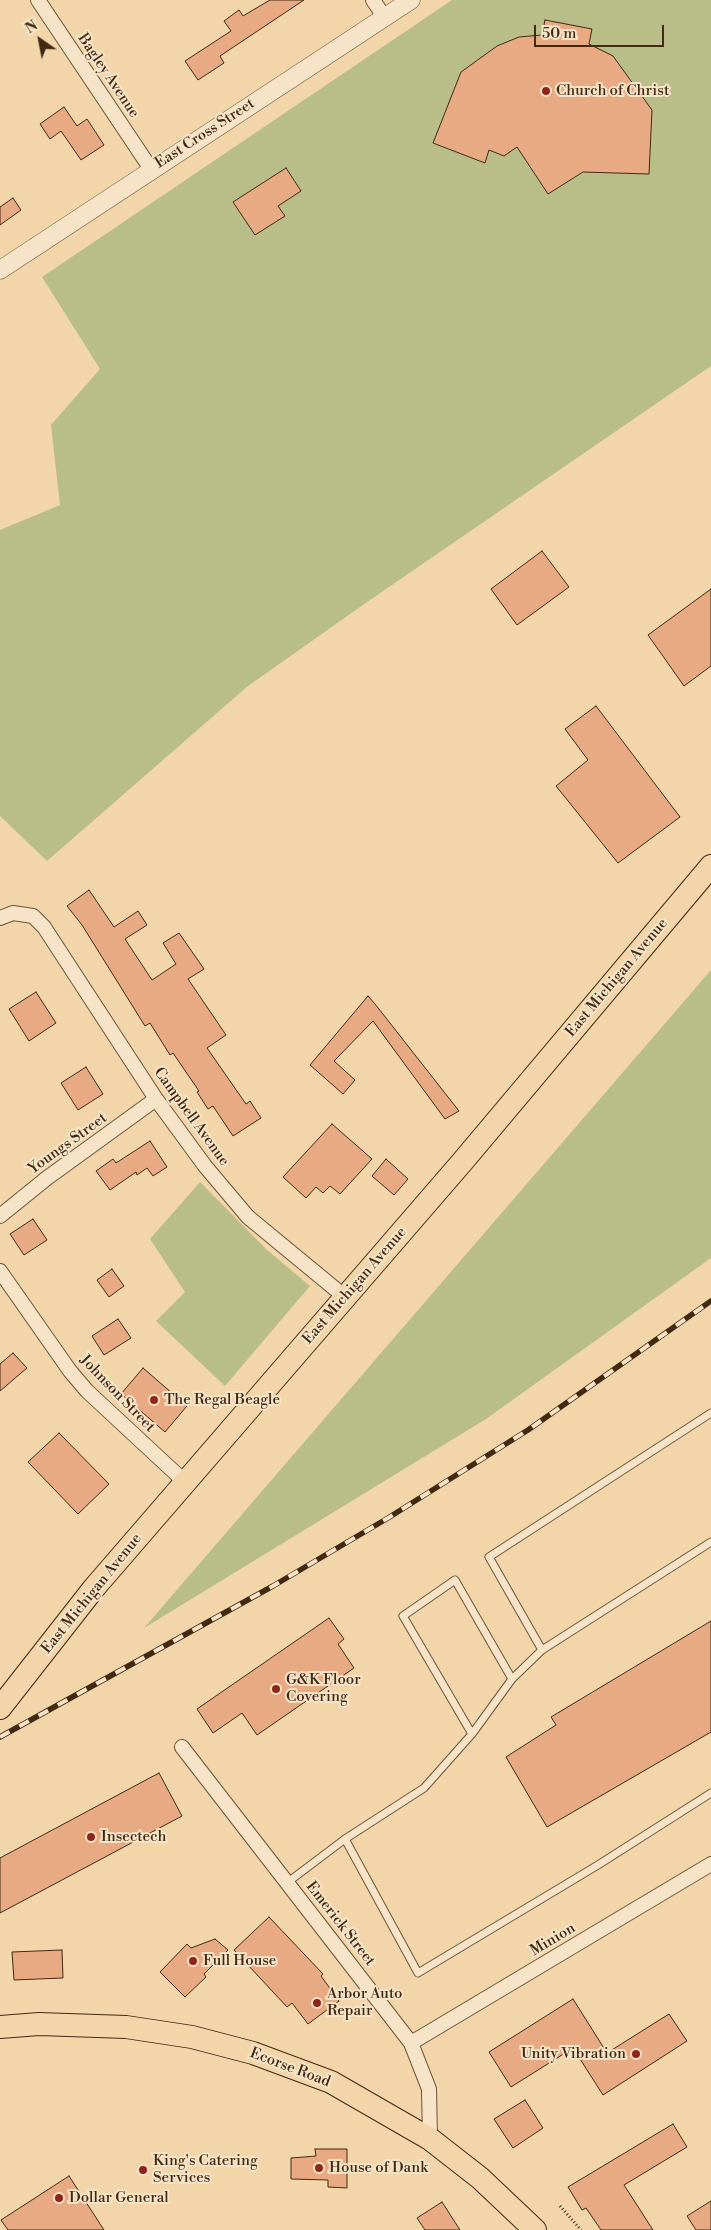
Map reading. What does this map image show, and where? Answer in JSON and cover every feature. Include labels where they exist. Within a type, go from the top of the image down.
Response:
[{"type":"main road","name":"East Michigan Avenue","points":[[3,1701],[94,1588],[345,1298],[711,866]]},
{"type":"main road","name":"Ecorse Road","points":[[0,2027],[39,2024],[126,2027],[192,2037],[245,2050],[331,2082],[430,2138],[480,2178],[535,2230]]},
{"type":"street","name":"Bagley Avenue","points":[[38,0],[150,169]]},
{"type":"street","points":[[373,0],[385,18]]},
{"type":"street","name":"East Cross Street","points":[[0,270],[150,169],[411,0]]},
{"type":"street","name":"Campbell Avenue","points":[[0,918],[13,913],[32,916],[44,927],[156,1099],[205,1166],[248,1217],[345,1298]]},
{"type":"street","name":"Youngs Street","points":[[0,1216],[47,1178],[156,1099]]},
{"type":"street","name":"Johnson Street","points":[[0,1271],[70,1371],[87,1390],[185,1482]]},
{"type":"street","name":"Emerick Street","points":[[182,1748],[412,2043],[429,2089],[430,2138]]},
{"type":"street","name":"Minion","points":[[412,2043],[711,1864]]},
{"type":"lane","points":[[542,1650],[489,1557],[711,1413]]},
{"type":"lane","points":[[288,1882],[345,1839],[424,1788],[472,1734],[512,1679],[542,1650],[711,1542]]},
{"type":"lane","points":[[472,1734],[403,1616],[455,1580],[512,1679]]},
{"type":"lane","points":[[345,1839],[418,1973],[598,1865],[711,1793]]},
{"type":"path","points":[[560,2206],[581,2230]]},
{"type":"green space","points":[[452,0],[711,0],[711,366],[248,686],[47,861],[0,816],[0,530],[60,505],[51,425],[100,369],[42,277]]},
{"type":"green space","points":[[711,970],[711,1258],[486,1419],[144,1628]]},
{"type":"green space","points":[[200,1182],[266,1249],[310,1286],[225,1386],[156,1321],[185,1292],[150,1239]]},
{"type":"building","points":[[270,0],[304,0],[220,56],[224,63],[198,80],[185,61],[231,31],[224,21],[239,10],[243,16]]},
{"type":"building","name":"Church of Christ","points":[[545,20],[592,29],[589,44],[613,56],[652,110],[649,174],[583,172],[548,194],[517,147],[504,156],[489,150],[485,163],[433,143],[461,72],[497,46],[519,37],[542,35]]},
{"type":"building","points":[[64,107],[77,126],[87,119],[104,145],[81,160],[61,131],[50,139],[40,124]]},
{"type":"building","points":[[286,168],[301,191],[278,206],[285,216],[255,235],[233,202]]},
{"type":"building","points":[[13,198],[21,210],[0,225],[0,207]]},
{"type":"building","points":[[542,551],[569,587],[517,625],[491,589]]},
{"type":"building","points":[[711,589],[711,666],[684,686],[648,635]]},
{"type":"building","points":[[596,706],[680,817],[618,863],[556,786],[588,760],[565,729]]},
{"type":"building","points":[[89,890],[114,927],[138,911],[147,925],[125,939],[152,980],[176,964],[163,943],[179,933],[204,969],[188,979],[226,1035],[207,1048],[246,1104],[250,1101],[261,1118],[233,1136],[213,1106],[208,1109],[197,1092],[199,1091],[173,1053],[170,1055],[150,1023],[145,1026],[82,925],[67,906]]},
{"type":"building","points":[[36,992],[56,1023],[29,1041],[9,1009]]},
{"type":"building","points":[[368,996],[459,1111],[445,1119],[373,1021],[334,1061],[355,1080],[343,1094],[310,1065]]},
{"type":"building","points":[[86,1067],[103,1094],[78,1110],[61,1083]]},
{"type":"building","points":[[332,1124],[372,1159],[340,1194],[330,1186],[323,1193],[316,1187],[306,1198],[283,1177]]},
{"type":"building","points":[[150,1141],[167,1167],[153,1176],[147,1168],[137,1175],[136,1172],[110,1190],[96,1171],[113,1159],[116,1163]]},
{"type":"building","points":[[386,1159],[408,1179],[394,1195],[372,1176]]},
{"type":"building","points":[[33,1219],[47,1240],[24,1255],[10,1234]]},
{"type":"building","points":[[112,1269],[124,1286],[109,1297],[97,1280]]},
{"type":"building","points":[[118,1319],[131,1338],[104,1355],[92,1336]]},
{"type":"building","points":[[13,1353],[27,1368],[0,1391],[0,1364]]},
{"type":"building","name":"The Regal Beagle","points":[[143,1368],[187,1406],[165,1432],[121,1394]]},
{"type":"building","points":[[59,1433],[109,1484],[78,1514],[28,1462]]},
{"type":"building","name":"G&K Floor Covering","points":[[329,1618],[344,1639],[338,1644],[354,1668],[257,1735],[242,1713],[213,1733],[197,1709]]},
{"type":"building","points":[[711,1621],[711,1732],[547,1827],[506,1757],[556,1725],[551,1717]]},
{"type":"building","name":"Insectech","points":[[159,1773],[182,1816],[0,1913],[0,1858]]},
{"type":"building","points":[[269,1917],[323,1974],[321,1976],[339,2001],[308,2024],[292,2003],[287,2007],[234,1950]]},
{"type":"building","name":"Full House","points":[[215,1939],[228,1950],[204,1974],[206,1977],[185,1997],[160,1972],[187,1944],[191,1948]]},
{"type":"building","points":[[62,1950],[63,1978],[14,1980],[12,1952]]},
{"type":"building","points":[[573,1999],[607,2053],[669,2014],[687,2041],[603,2095],[573,2048],[511,2087],[489,2052]]},
{"type":"building","points":[[525,2100],[543,2128],[513,2148],[494,2119]]},
{"type":"building","points":[[673,2124],[687,2147],[624,2185],[653,2230],[601,2230],[586,2208],[582,2210],[568,2187]]},
{"type":"building","name":"House of Dank","points":[[315,2149],[347,2149],[347,2188],[328,2187],[328,2180],[291,2179],[291,2158],[316,2156]]},
{"type":"building","name":"Dollar General","points":[[69,2176],[104,2230],[8,2230],[1,2220]]},
{"type":"building","points":[[711,2201],[711,2230],[696,2230],[687,2216]]},
{"type":"building","points":[[442,2202],[460,2230],[425,2230],[417,2218]]},
{"type":"railway","points":[[0,1737],[273,1586],[388,1518],[528,1430],[711,1301]]},
{"type":"place","name":"Church of Christ","points":[[546,91]]},
{"type":"place","name":"The Regal Beagle","points":[[154,1400]]},
{"type":"place","name":"G&K Floor Covering","points":[[276,1689]]},
{"type":"place","name":"Insectech","points":[[91,1837]]},
{"type":"place","name":"Full House","points":[[193,1961]]},
{"type":"place","name":"Arbor Auto Repair","points":[[317,2003]]},
{"type":"place","name":"Unity Vibration","points":[[636,2054]]},
{"type":"place","name":"House of Dank","points":[[319,2168]]},
{"type":"place","name":"King's Catering Services","points":[[143,2170]]},
{"type":"place","name":"Dollar General","points":[[59,2198]]}]
